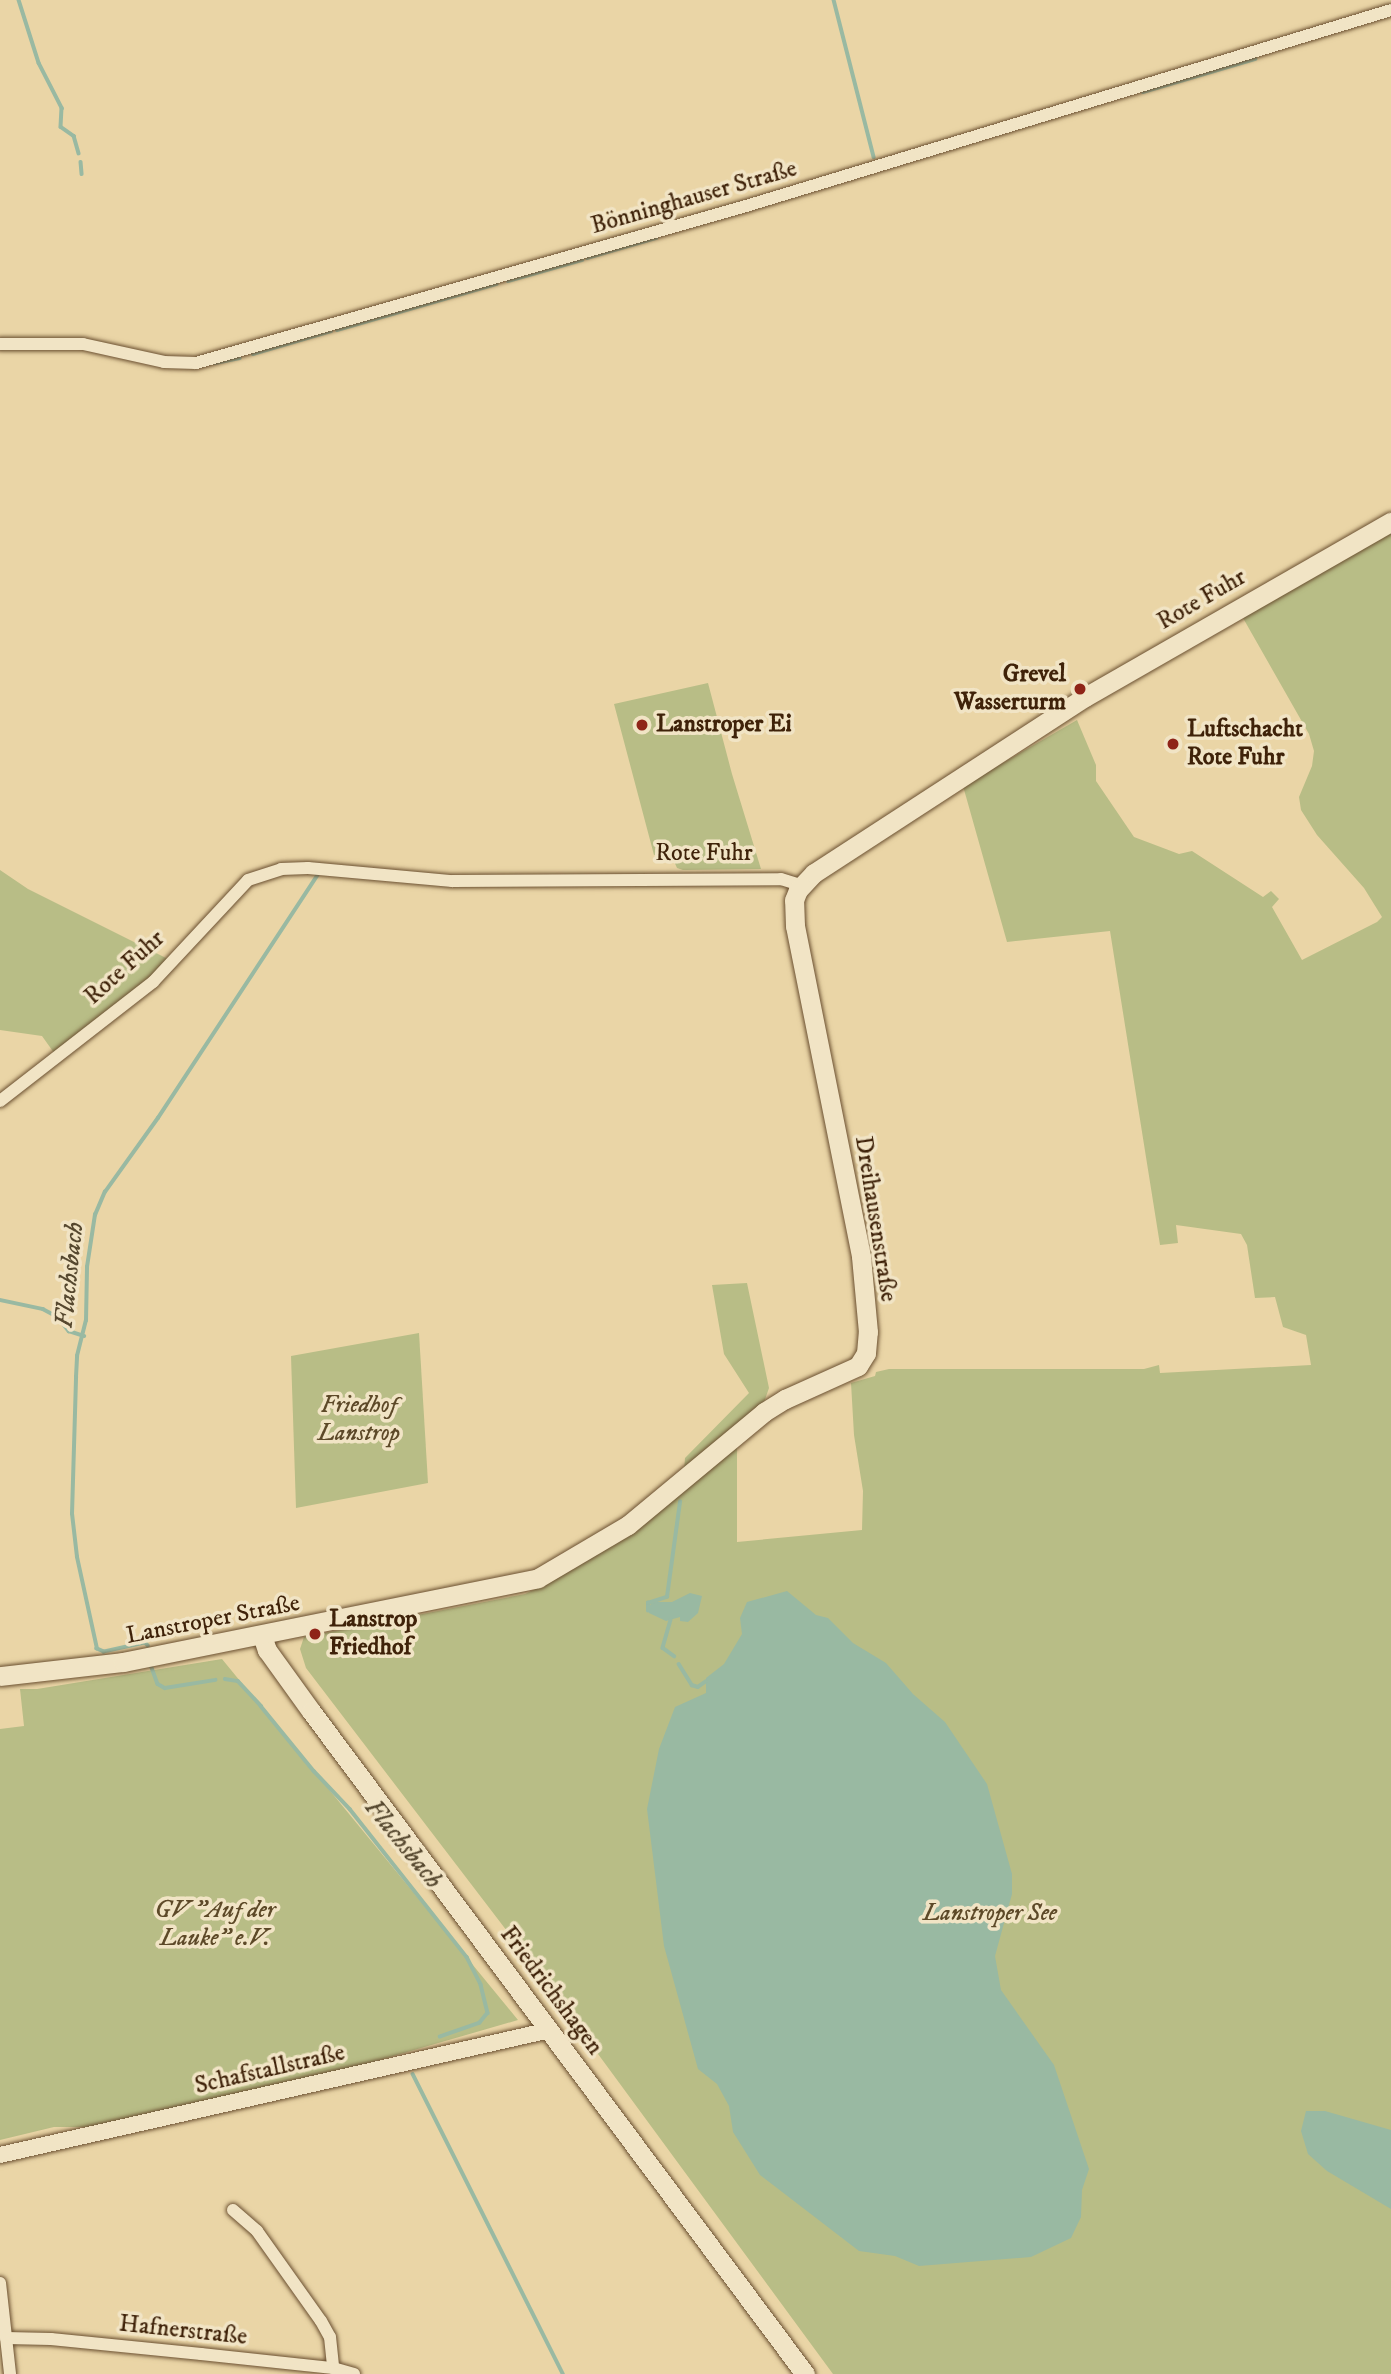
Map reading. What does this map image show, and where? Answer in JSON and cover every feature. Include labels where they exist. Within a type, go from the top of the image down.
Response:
[{"type":"main road","name":"Rote Fuhr","points":[[802,885],[974,767],[1085,697],[1391,522]]},
{"type":"main road","name":"Dreihausenstraße","points":[[434,1602],[519,1585],[550,1573],[628,1525],[764,1412],[785,1399],[844,1373],[863,1360],[868,1332],[861,1256],[795,926],[794,900],[802,885]]},
{"type":"main road","name":"Lanstroper Straße","points":[[0,1676],[123,1662],[434,1602]]},
{"type":"main road","name":"Friedrichshagen","points":[[262,1635],[267,1650],[311,1711],[805,2374]]},
{"type":"street","name":"Bönninghauser Straße","points":[[0,344],[83,344],[164,362],[196,363],[746,206],[1391,10]]},
{"type":"street","name":"Rote Fuhr","points":[[0,1101],[153,982],[248,880],[281,869],[452,881],[781,879],[802,885]]},
{"type":"street","name":"Schafstallstraße","points":[[0,2155],[550,2030]]},
{"type":"street","points":[[233,2210],[257,2231],[321,2320],[330,2337],[333,2368]]},
{"type":"street","points":[[0,2283],[10,2374]]},
{"type":"street","name":"Hafnerstraße","points":[[6,2338],[51,2339],[333,2368],[355,2374]]},
{"type":"green space","name":"Lanstroper See","points":[[1391,530],[1391,2374],[833,2374],[529,1960],[306,1668],[300,1649],[304,1637],[525,1594],[549,1582],[737,1444],[737,1542],[862,1530],[863,1491],[854,1435],[851,1383],[875,1376],[876,1372],[889,1369],[1144,1369],[1159,1365],[1160,1373],[1311,1365],[1306,1335],[1283,1327],[1275,1297],[1255,1298],[1247,1245],[1241,1234],[1176,1225],[1178,1243],[1160,1245],[1110,931],[1007,942],[963,786],[1077,720],[1096,765],[1096,781],[1134,837],[1179,854],[1192,851],[1263,897],[1271,891],[1279,899],[1272,907],[1302,960],[1377,922],[1382,917],[1364,888],[1317,835],[1301,810],[1299,797],[1312,766],[1314,751],[1309,734],[1243,618],[1253,607]]},
{"type":"green space","points":[[708,683],[761,869],[683,870],[677,868],[670,852],[654,855],[614,704]]},
{"type":"green space","points":[[0,870],[28,889],[172,961],[57,1057],[42,1036],[0,1030]]},
{"type":"green space","points":[[747,1283],[769,1388],[762,1408],[684,1472],[685,1458],[749,1393],[724,1354],[712,1285]]},
{"type":"green space","name":"Friedhof Lanstrop","points":[[419,1333],[428,1483],[296,1508],[291,1356]]},
{"type":"green space","name":"GV \"Auf der Lauke\" e.V.","points":[[222,1659],[518,2020],[248,2098],[120,2127],[54,2127],[0,2140],[0,1729],[24,1726],[20,1689],[37,1689]]},
{"type":"shaded area","name":"Lanstroper See","points":[[787,1591],[816,1615],[828,1618],[853,1643],[886,1663],[913,1694],[945,1722],[987,1784],[1012,1874],[1012,1894],[995,1956],[1001,1990],[1054,2065],[1089,2169],[1082,2190],[1081,2217],[1071,2238],[1031,2257],[919,2266],[895,2256],[859,2251],[760,2175],[733,2132],[729,2106],[717,2084],[698,2069],[664,1946],[647,1809],[659,1749],[675,1707],[706,1693],[706,1678],[724,1664],[742,1634],[740,1618],[747,1602]]},
{"type":"shaded area","points":[[690,1593],[702,1596],[698,1613],[688,1622],[680,1621],[680,1617],[666,1621],[649,1613],[649,1606],[654,1602],[672,1602]]},
{"type":"shaded area","points":[[1306,2111],[1325,2111],[1391,2130],[1391,2209],[1327,2171],[1308,2154],[1301,2131]]},
{"type":"waterway","points":[[19,0],[39,63],[62,108],[61,127],[74,136],[79,153]]},
{"type":"waterway","points":[[834,0],[874,157]]},
{"type":"waterway","points":[[1143,92],[1255,59]]},
{"type":"waterway","points":[[81,162],[82,174]]},
{"type":"waterway","points":[[587,258],[656,238]]},
{"type":"waterway","points":[[508,281],[582,260]]},
{"type":"waterway","points":[[337,330],[496,284]]},
{"type":"waterway","points":[[253,354],[331,331]]},
{"type":"waterway","points":[[215,363],[240,358]]},
{"type":"waterway","name":"Flachsbach","points":[[148,1646],[145,1643],[104,1652],[97,1649],[77,1557],[72,1514],[77,1356],[86,1321],[87,1267],[95,1215],[105,1192],[158,1118],[317,876]]},
{"type":"waterway","points":[[0,1300],[43,1309],[58,1317],[69,1331],[84,1336]]},
{"type":"waterway","points":[[648,1611],[648,1603],[667,1597],[680,1502]]},
{"type":"waterway","points":[[671,1620],[663,1648],[674,1656]]},
{"type":"waterway","points":[[679,1664],[692,1685],[698,1687],[705,1682]]},
{"type":"waterway","name":"Flachsbach","points":[[151,1665],[158,1684],[165,1688],[215,1680]]},
{"type":"waterway","name":"Flachsbach","points":[[225,1679],[238,1681],[261,1706],[314,1771],[350,1809],[467,1957],[481,1985],[488,2013],[480,2023],[440,2037]]},
{"type":"waterway","name":"Flachsbach","points":[[413,2074],[563,2374]]},
{"type":"place","name":"Grevel Wasserturm","points":[[1080,689]]},
{"type":"place","name":"Lanstroper Ei","points":[[642,725]]},
{"type":"place","name":"Luftschacht Rote Fuhr","points":[[1173,744]]},
{"type":"place","name":"Lanstrop Friedhof","points":[[315,1634]]}]
